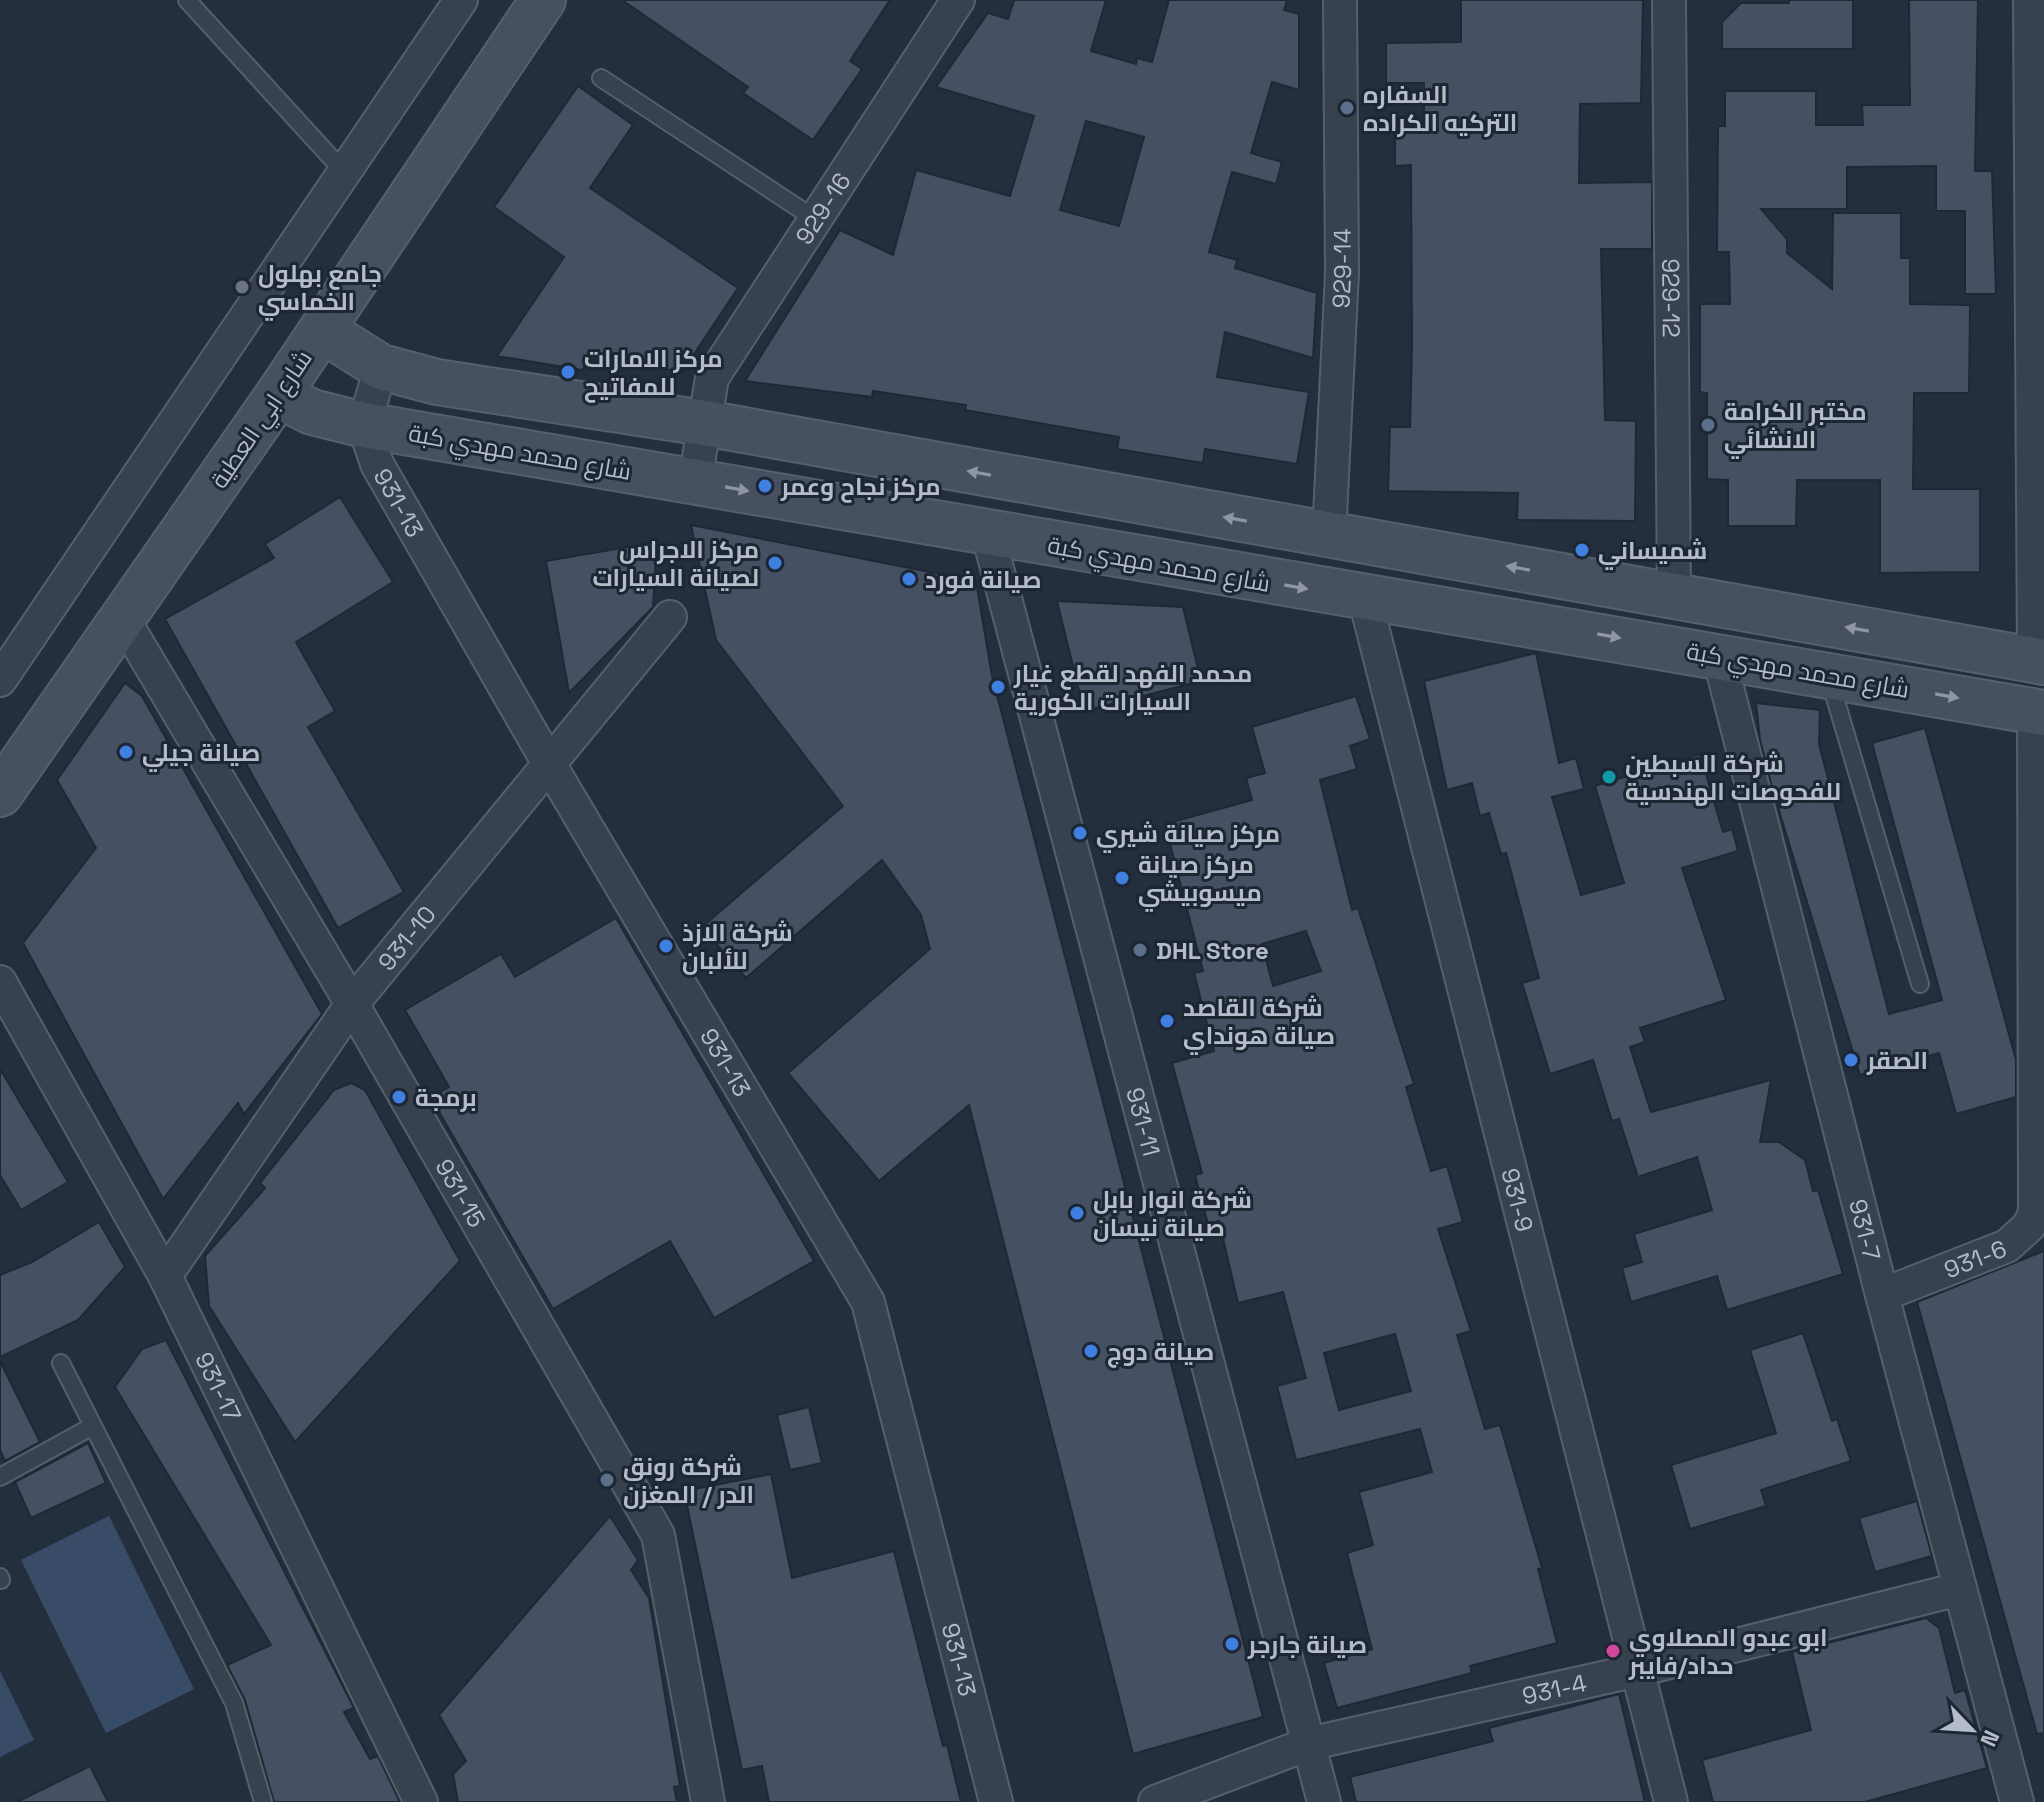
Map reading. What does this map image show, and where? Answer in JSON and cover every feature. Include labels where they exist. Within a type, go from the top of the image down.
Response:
[{"type":"street","points":[[0,680],[346,174],[461,0]]},
{"type":"street","name":"شارع ابي العطية","points":[[0,794],[278,395],[543,0]]},
{"type":"street","name":"929-16","points":[[695,482],[712,378],[958,0]]},
{"type":"street","name":"929-14","points":[[1329,536],[1342,273],[1340,0]]},
{"type":"street","name":"929-12","points":[[1669,0],[1674,597]]},
{"type":"street","points":[[322,330],[381,367],[437,382],[704,423],[2039,661],[2030,0]]},
{"type":"street","points":[[364,425],[381,367]]},
{"type":"street","name":"شارع محمد مهدي كبة","points":[[278,395],[312,412],[364,425],[1365,599],[1550,626],[2039,712]]},
{"type":"street","name":"931-13","points":[[364,425],[377,464],[548,762],[868,1302],[996,1802]]},
{"type":"street","name":"931-11","points":[[988,534],[1324,1802]]},
{"type":"street","points":[[1550,626],[1572,578]]},
{"type":"street","name":"931-9","points":[[1365,599],[1671,1802]]},
{"type":"street","name":"931-10","points":[[165,1276],[352,1004],[670,617]]},
{"type":"street","name":"931-15","points":[[123,619],[352,1004],[658,1535],[708,1802]]},
{"type":"street","name":"931-7","points":[[1719,656],[1882,1295],[2017,1802]]},
{"type":"street","name":"931-6","points":[[1882,1295],[2007,1246],[2019,1238],[2035,1212],[2039,712]]},
{"type":"street","name":"931-17","points":[[0,982],[165,1276],[421,1802]]},
{"type":"street","name":"931-4","points":[[1155,1802],[1308,1744],[1638,1670],[1959,1589]]},
{"type":"lane","points":[[187,0],[346,174]]},
{"type":"lane","points":[[601,78],[815,219]]},
{"type":"lane","points":[[1829,675],[1920,984]]},
{"type":"lane","points":[[61,1363],[234,1703],[263,1802]]},
{"type":"lane","points":[[0,1477],[91,1427]]},
{"type":"water","points":[[109,1516],[194,1689],[106,1733],[21,1560]]},
{"type":"water","points":[[0,1671],[34,1740],[0,1757]]},
{"type":"building","points":[[622,0],[890,0],[850,61],[862,69],[813,140],[743,93],[748,87]]},
{"type":"building","points":[[1014,0],[1106,0],[1091,51],[1136,64],[1137,58],[1152,62],[1169,0],[1287,0],[1284,10],[1299,14],[1299,90],[1272,82],[1251,153],[1282,162],[1276,184],[1232,172],[1209,252],[1237,260],[1235,268],[1317,293],[1313,358],[1225,332],[1217,377],[1309,392],[1297,464],[1205,449],[1203,463],[1117,449],[1119,437],[965,410],[966,405],[873,391],[872,397],[745,381],[840,230],[893,255],[916,170],[1010,196],[1034,116],[936,87],[988,13],[1008,19]],"holes":[[[1086,121],[1144,137],[1119,226],[1060,210]]]},
{"type":"building","points":[[1461,0],[1643,0],[1641,103],[1580,104],[1579,183],[1652,182],[1652,249],[1601,249],[1605,420],[1636,421],[1635,521],[1517,520],[1518,493],[1388,491],[1390,427],[1410,427],[1412,345],[1411,165],[1395,166],[1395,126],[1424,126],[1424,83],[1386,83],[1386,43],[1461,42]]},
{"type":"building","points":[[1789,0],[1853,0],[1853,49],[1722,49],[1722,22],[1741,3],[1789,3]]},
{"type":"building","points":[[1909,0],[1978,0],[1975,171],[1992,171],[1996,294],[1965,294],[1965,211],[1936,211],[1936,166],[1847,167],[1847,209],[1761,209],[1787,239],[1787,253],[1832,289],[1833,213],[1901,213],[1901,258],[1910,258],[1910,304],[1970,305],[1969,393],[1914,393],[1913,489],[1980,489],[1980,572],[1880,573],[1880,480],[1797,480],[1796,526],[1728,526],[1728,480],[1707,479],[1707,393],[1700,392],[1700,304],[1730,304],[1729,252],[1717,252],[1718,126],[1725,126],[1725,91],[1816,91],[1816,125],[1863,125],[1862,105],[1910,105]]},
{"type":"building","points":[[578,86],[633,125],[590,188],[738,288],[682,372],[590,358],[582,370],[497,356],[564,257],[494,207]]},
{"type":"building","points":[[340,497],[393,582],[296,642],[335,711],[308,727],[404,892],[338,928],[165,619],[274,558],[265,544]]},
{"type":"building","points":[[691,525],[976,581],[992,676],[1263,1717],[1133,1754],[969,1105],[879,1181],[788,1073],[930,949],[921,915],[882,860],[746,978],[702,927],[843,806],[716,640]]},
{"type":"building","points":[[657,542],[653,607],[569,693],[546,561]]},
{"type":"building","points":[[1057,601],[1183,607],[1201,681],[1084,711]]},
{"type":"building","points":[[1536,653],[1559,763],[1576,758],[1584,789],[1552,797],[1581,895],[1624,883],[1595,786],[1700,754],[1723,832],[1732,829],[1738,851],[1682,868],[1726,1000],[1640,1028],[1645,1042],[1630,1047],[1651,1112],[1771,1080],[1760,1142],[1779,1142],[1805,1160],[1813,1191],[1818,1190],[1843,1274],[1727,1310],[1717,1276],[1631,1302],[1622,1268],[1642,1262],[1634,1234],[1712,1210],[1697,1157],[1638,1177],[1619,1119],[1612,1121],[1593,1060],[1550,1074],[1522,983],[1539,978],[1506,853],[1501,854],[1489,813],[1480,816],[1472,783],[1447,790],[1424,681]]},
{"type":"building","points":[[125,683],[142,696],[322,1014],[244,1114],[238,1103],[163,1199],[23,943],[96,848],[57,780]]},
{"type":"building","points":[[1356,696],[1370,739],[1350,746],[1357,769],[1320,780],[1352,910],[1358,908],[1414,1084],[1406,1087],[1431,1171],[1447,1166],[1463,1222],[1438,1229],[1471,1331],[1457,1335],[1485,1429],[1500,1425],[1542,1568],[1538,1569],[1557,1643],[1470,1666],[1472,1673],[1337,1708],[1324,1663],[1372,1649],[1347,1553],[1373,1545],[1359,1492],[1432,1472],[1420,1429],[1296,1460],[1277,1386],[1306,1378],[1283,1292],[1238,1303],[1219,1221],[1208,1224],[1195,1175],[1202,1173],[1172,1063],[1214,1051],[1194,973],[1203,971],[1165,824],[1252,800],[1246,778],[1265,773],[1252,727]],"holes":[[[1306,931],[1321,971],[1273,986],[1262,944]],[[1395,1334],[1411,1391],[1339,1410],[1324,1353]]]},
{"type":"building","points":[[1756,703],[1820,710],[1819,744],[1889,1014],[1942,1000],[1872,743],[1925,728],[2016,1060],[2016,1097],[1956,1114],[1939,1053],[1860,1075],[1773,791],[1760,740]]},
{"type":"building","points":[[616,918],[814,1261],[714,1318],[670,1241],[553,1309],[431,1098],[449,1087],[405,1010],[501,954],[515,977]]},
{"type":"building","points":[[0,1069],[68,1182],[21,1210],[0,1175]]},
{"type":"building","points":[[351,1083],[365,1090],[460,1261],[295,1442],[209,1306],[205,1256],[265,1188],[260,1183],[334,1090]]},
{"type":"building","points":[[99,1222],[125,1267],[78,1320],[0,1357],[0,1275],[32,1262]]},
{"type":"building","points":[[2044,1251],[2044,1733],[2037,1734],[1917,1302]]},
{"type":"building","points":[[1803,1333],[1832,1421],[1837,1419],[1851,1461],[1761,1490],[1766,1506],[1690,1529],[1671,1465],[1776,1433],[1750,1350]]},
{"type":"building","points":[[166,1340],[354,1708],[344,1712],[370,1759],[378,1756],[400,1802],[274,1802],[245,1700],[227,1665],[271,1645],[115,1387],[142,1349]]},
{"type":"building","points":[[0,1361],[40,1442],[5,1461],[0,1450]]},
{"type":"building","points":[[809,1407],[822,1463],[790,1470],[777,1415]]},
{"type":"building","points":[[88,1443],[106,1483],[31,1518],[15,1482]]},
{"type":"building","points":[[771,1474],[792,1578],[894,1551],[943,1746],[947,1745],[961,1802],[769,1802],[762,1766],[742,1770],[684,1491]]},
{"type":"building","points":[[1917,1501],[1932,1556],[1875,1572],[1859,1518]]},
{"type":"building","points":[[610,1516],[638,1560],[631,1570],[649,1598],[680,1786],[674,1787],[677,1802],[458,1802],[453,1774],[466,1761],[439,1715]]},
{"type":"building","points":[[1926,1618],[1939,1628],[1955,1693],[1965,1690],[1987,1768],[1865,1802],[1713,1802],[1702,1760],[1811,1730],[1792,1652]]},
{"type":"building","points":[[1619,1694],[1645,1802],[1356,1802],[1350,1777],[1493,1741],[1489,1728]]},
{"type":"building","points":[[90,1766],[108,1802],[17,1802]]},
{"type":"place","name":"السفاره التركيه الكراده","points":[[1347,108]]},
{"type":"place","name":"جامع بهلول الخماسي","points":[[242,287]]},
{"type":"place","name":"مركز الامارات للمفاتيح","points":[[568,372]]},
{"type":"place","name":"مختبر الكرامة الانشائي","points":[[1708,425]]},
{"type":"place","name":"مركز نجاح وعمر","points":[[765,486]]},
{"type":"place","name":"شميساني","points":[[1582,550]]},
{"type":"place","name":"مركز الاجراس لصيانة السيارات","points":[[775,563]]},
{"type":"place","name":"صيانة فورد","points":[[909,579]]},
{"type":"place","name":"محمد الفهد لقطع غيار السيارات الكورية","points":[[998,687]]},
{"type":"place","name":"صيانة جيلي","points":[[126,752]]},
{"type":"place","name":"شركة السبطين للفحوصات الهندسية","points":[[1609,777]]},
{"type":"place","name":"مركز صيانة شيري","points":[[1080,833]]},
{"type":"place","name":"مركز صيانة ميسوبيشي","points":[[1122,878]]},
{"type":"place","name":"شركة الازذ للألبان","points":[[666,946]]},
{"type":"place","name":"DHL Store","points":[[1140,950]]},
{"type":"place","name":"شركة القاصد صيانة هونداي","points":[[1167,1021]]},
{"type":"place","name":"الصقر","points":[[1851,1060]]},
{"type":"place","name":"برمجة","points":[[399,1097]]},
{"type":"place","name":"شركة انوار بابل صيانة نيسان","points":[[1077,1213]]},
{"type":"place","name":"صيانة دوج","points":[[1091,1351]]},
{"type":"place","name":"شركة رونق الدر / المغزن","points":[[607,1480]]},
{"type":"place","name":"صيانة جارجر","points":[[1232,1644]]},
{"type":"place","name":"ابو عبدو المصلاوي حداد/فايبر","points":[[1613,1651]]}]
